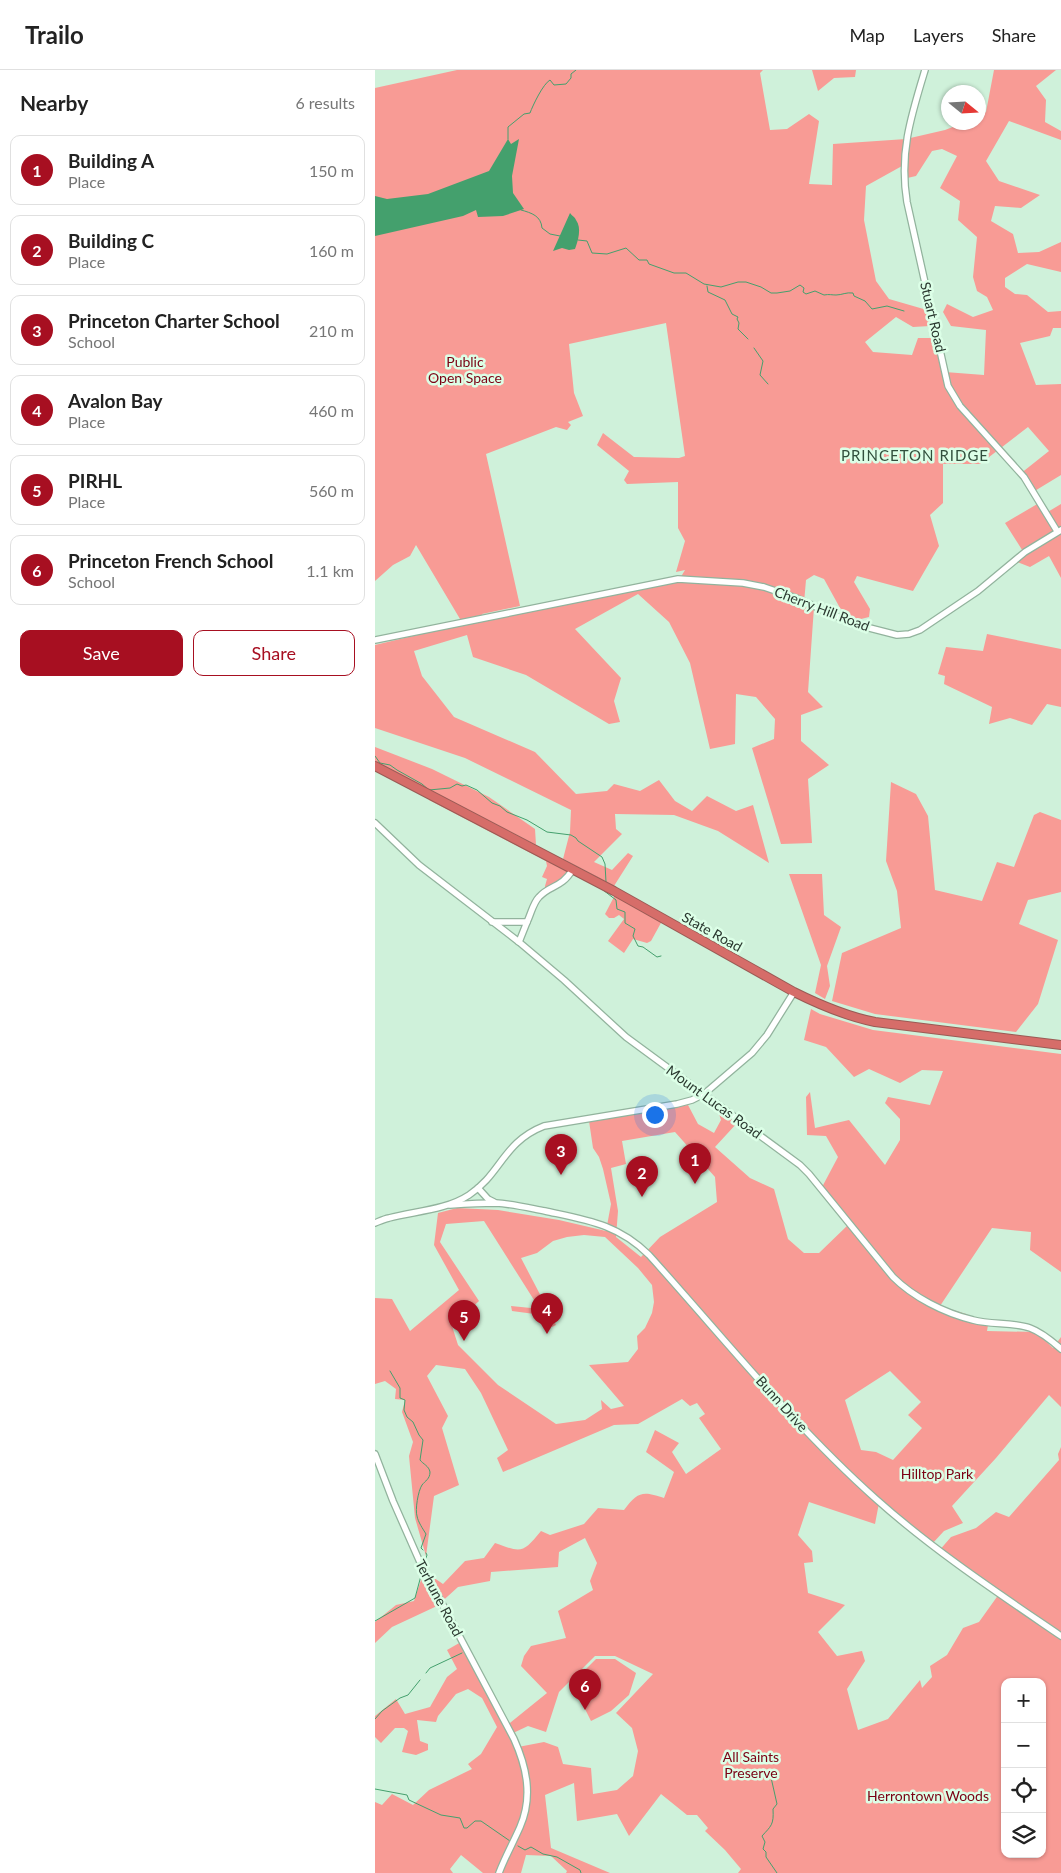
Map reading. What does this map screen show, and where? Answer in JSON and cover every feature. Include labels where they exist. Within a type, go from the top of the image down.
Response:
[{"type":"highway","name":"State Road","points":[[375,766],[573,869],[794,992],[834,1011],[875,1022],[1061,1045]]},
{"type":"street","name":"Stuart Road","points":[[925,70],[908,126],[904,151],[904,176],[907,202],[948,386],[960,406],[1023,477],[1059,531]]},
{"type":"street","name":"Cherry Hill Road","points":[[375,640],[669,580],[685,579],[743,583],[764,587],[795,598],[853,624],[891,634],[909,634],[920,630],[978,592],[1025,552],[1059,531]]},
{"type":"street","name":"Mount Lucas Road","points":[[375,824],[419,865],[519,942],[564,980],[626,1037],[781,1150],[809,1174],[893,1277],[906,1288],[936,1306],[972,1320],[1032,1328],[1061,1349]]},
{"type":"street","points":[[519,942],[540,896],[561,884],[573,869]]},
{"type":"street","points":[[492,922],[527,922]]},
{"type":"street","points":[[375,1218],[386,1218],[450,1205],[463,1198],[478,1188],[517,1141],[532,1131],[553,1124],[677,1104],[704,1094],[752,1052],[767,1036],[794,992]]},
{"type":"street","name":"Bunn Drive","points":[[478,1188],[488,1199],[496,1203]]},
{"type":"street","name":"Bunn Drive","points":[[450,1205],[496,1203],[597,1222],[620,1232],[637,1243],[805,1428],[857,1481],[929,1542],[1061,1636]]},
{"type":"street","points":[[375,1223],[386,1218]]},
{"type":"street","name":"Terhune Road","points":[[375,1454],[387,1488],[419,1560],[514,1738],[525,1767],[528,1785],[527,1801],[521,1826],[499,1873]]},
{"type":"green space","name":"Public Open Space","points":[[457,70],[763,70],[760,73],[770,130],[787,129],[809,114],[819,121],[809,184],[832,185],[833,144],[906,139],[945,130],[986,130],[986,112],[994,70],[1056,70],[1036,86],[1046,100],[1045,122],[1061,131],[1061,140],[1009,121],[986,161],[999,181],[1040,195],[1021,208],[995,206],[991,221],[1013,234],[1018,253],[1039,252],[1061,242],[1061,272],[1027,264],[1005,278],[1005,287],[1015,294],[1027,295],[1048,312],[1061,311],[1061,328],[1053,328],[1050,336],[1020,343],[1036,385],[1061,384],[1061,475],[1033,492],[1020,474],[1049,451],[1028,427],[980,464],[943,464],[943,503],[930,515],[939,546],[913,591],[857,576],[854,582],[870,609],[869,617],[857,620],[840,608],[824,579],[814,575],[806,580],[804,603],[814,607],[808,692],[823,707],[801,715],[801,741],[829,765],[808,779],[812,843],[781,844],[752,748],[774,739],[775,719],[756,697],[736,694],[735,744],[710,749],[690,663],[669,622],[638,594],[575,629],[621,678],[614,701],[620,722],[609,724],[526,675],[473,657],[467,635],[414,651],[422,676],[454,717],[535,752],[576,794],[607,791],[614,784],[640,791],[659,780],[675,801],[692,811],[707,796],[736,811],[753,805],[769,863],[718,831],[674,815],[615,814],[616,829],[622,834],[594,862],[612,870],[628,853],[633,856],[614,886],[563,859],[570,832],[571,810],[465,758],[375,728],[375,645],[463,624],[416,545],[410,556],[393,565],[375,581],[375,88]],"holes":[[[942,149],[957,156],[940,188],[960,201],[958,220],[977,237],[973,277],[977,291],[987,297],[993,310],[973,317],[947,304],[943,312],[951,326],[986,330],[984,375],[945,372],[938,338],[918,338],[912,355],[873,352],[865,342],[896,317],[913,327],[930,326],[927,310],[889,299],[876,281],[864,220],[866,186],[902,166],[903,179],[916,176],[932,151]],[[666,323],[685,456],[679,458],[634,457],[603,433],[597,445],[629,471],[624,480],[627,484],[678,482],[678,528],[685,541],[676,572],[685,570],[679,580],[484,618],[482,614],[520,606],[486,454],[556,427],[567,430],[571,425],[568,422],[583,416],[574,393],[569,344]]]},
{"type":"green space","points":[[812,70],[856,70],[855,77],[834,78],[818,91]]},
{"type":"green space","points":[[1039,503],[1046,513],[1061,504],[1061,578],[1049,556],[1030,567],[1015,561],[1024,553],[1005,523]]},
{"type":"green space","points":[[987,634],[1061,649],[1061,707],[1047,704],[1032,725],[1010,718],[989,724],[992,707],[944,684],[945,676],[938,674],[946,647],[983,651]]},
{"type":"green space","points":[[375,747],[432,769],[489,797],[535,829],[536,845],[375,762]]},
{"type":"green space","points":[[891,782],[916,794],[928,816],[935,890],[982,901],[997,862],[1014,867],[1034,815],[1040,812],[1061,820],[1061,892],[1028,900],[1019,924],[1058,940],[1038,1004],[1016,1032],[875,1014],[832,1001],[842,953],[901,928],[897,891],[886,861]]},
{"type":"green space","points":[[430,798],[567,870],[564,879],[545,889],[547,879],[542,877],[547,866],[546,861],[429,800]]},
{"type":"green space","points":[[789,874],[822,874],[824,915],[841,927],[827,966],[830,986],[825,999],[815,993],[821,965]]},
{"type":"green space","points":[[615,895],[662,921],[651,941],[647,943],[633,939],[624,953],[608,941],[624,919],[619,915],[609,918],[605,914]]},
{"type":"green space","points":[[811,1009],[820,1014],[873,1030],[1061,1054],[1061,1272],[1030,1250],[1031,1232],[992,1228],[940,1306],[966,1314],[988,1325],[987,1331],[1036,1332],[1053,1348],[1061,1337],[1061,1407],[1049,1395],[996,1458],[952,1506],[963,1523],[944,1531],[932,1544],[879,1503],[875,1524],[809,1502],[798,1535],[812,1551],[813,1562],[804,1563],[808,1593],[845,1605],[818,1632],[837,1656],[862,1651],[865,1661],[847,1689],[858,1730],[888,1719],[920,1680],[922,1688],[932,1677],[930,1666],[947,1655],[963,1628],[979,1622],[999,1594],[938,1552],[951,1537],[976,1528],[996,1512],[1009,1517],[1059,1460],[1058,1454],[1061,1447],[1061,1873],[738,1873],[741,1869],[705,1831],[708,1828],[697,1815],[687,1815],[661,1794],[629,1836],[617,1814],[577,1821],[574,1783],[545,1795],[551,1848],[610,1873],[566,1873],[567,1871],[551,1856],[526,1855],[521,1873],[483,1873],[461,1855],[450,1869],[453,1873],[375,1873],[375,1802],[382,1805],[392,1794],[413,1805],[429,1790],[472,1769],[468,1764],[481,1754],[497,1727],[482,1698],[468,1689],[456,1694],[438,1716],[436,1722],[417,1720],[420,1741],[428,1744],[428,1750],[416,1755],[402,1752],[408,1731],[404,1728],[395,1728],[381,1743],[375,1737],[375,1716],[396,1699],[405,1714],[430,1707],[447,1677],[457,1669],[447,1650],[461,1642],[506,1726],[547,1693],[521,1666],[524,1656],[531,1646],[566,1638],[558,1611],[593,1590],[590,1581],[597,1563],[585,1538],[559,1552],[558,1567],[491,1572],[490,1581],[458,1587],[437,1606],[392,1627],[375,1643],[375,1622],[396,1605],[414,1601],[424,1571],[443,1584],[465,1561],[484,1558],[495,1543],[521,1549],[530,1544],[541,1531],[550,1535],[584,1524],[598,1508],[624,1510],[633,1499],[641,1494],[651,1494],[664,1498],[674,1472],[646,1452],[655,1430],[679,1443],[672,1452],[686,1474],[721,1449],[699,1418],[705,1414],[697,1403],[690,1406],[682,1399],[638,1424],[614,1425],[503,1472],[497,1458],[508,1450],[481,1393],[465,1369],[436,1365],[427,1376],[448,1416],[442,1428],[459,1485],[434,1496],[426,1556],[415,1518],[409,1456],[413,1442],[402,1412],[405,1400],[395,1399],[396,1389],[385,1381],[375,1384],[375,1298],[392,1299],[410,1331],[459,1290],[434,1245],[438,1213],[457,1208],[498,1210],[559,1220],[606,1231],[611,1204],[603,1169],[599,1157],[593,1148],[589,1121],[688,1105],[698,1124],[714,1133],[721,1120],[716,1105],[738,1122],[715,1147],[750,1178],[774,1189],[788,1239],[804,1253],[819,1253],[849,1224],[821,1189],[838,1157],[826,1136],[807,1135],[806,1097],[810,1092],[815,1128],[849,1120],[885,1165],[900,1140],[900,1119],[885,1103],[888,1097],[930,1105],[943,1071],[922,1070],[900,1083],[869,1069],[854,1077],[826,1047],[804,1040]],"holes":[[[675,1132],[715,1177],[717,1202],[660,1237],[641,1257],[616,1237],[618,1211],[611,1168],[626,1164],[622,1141]],[[484,1221],[534,1300],[531,1308],[511,1306],[512,1311],[542,1315],[552,1327],[556,1325],[521,1258],[537,1253],[553,1241],[584,1235],[605,1237],[638,1268],[652,1285],[654,1302],[652,1313],[645,1328],[637,1336],[638,1349],[628,1362],[589,1365],[624,1406],[611,1409],[601,1400],[602,1409],[585,1420],[556,1424],[498,1385],[458,1345],[452,1326],[479,1301],[440,1242],[446,1224]],[[890,1371],[921,1402],[908,1415],[922,1428],[893,1460],[876,1452],[861,1450],[845,1400]],[[595,1656],[615,1656],[653,1674],[616,1713],[632,1728],[638,1751],[633,1776],[617,1790],[593,1794],[591,1768],[563,1764],[558,1747],[544,1742],[518,1747],[511,1734],[528,1726],[546,1732],[559,1692]]]},
{"type":"green space","points":[[596,1659],[615,1659],[636,1673],[629,1695],[611,1711],[591,1721],[572,1683]]},
{"type":"shaded area","points":[[508,139],[511,144],[519,139],[512,176],[513,193],[524,209],[503,216],[478,217],[476,210],[463,216],[375,236],[375,196],[387,199],[428,194],[489,171]]},
{"type":"shaded area","points":[[570,213],[576,219],[579,227],[575,249],[562,248],[553,251]]},
{"type":"waterway","points":[[508,139],[508,127],[524,114],[530,113],[547,82],[550,80],[554,85],[566,84],[571,78],[571,74],[576,70]]},
{"type":"waterway","points":[[521,210],[529,212],[538,218],[542,228],[550,234],[560,236]]},
{"type":"waterway","points":[[578,240],[587,241],[592,253],[607,254],[626,248],[639,260],[647,260],[649,264],[674,273],[686,273],[704,284],[721,287],[738,282],[746,282],[771,293],[790,291],[800,285],[804,288],[803,292],[806,294],[815,291],[824,295],[853,293],[854,296],[865,301],[872,309],[887,306],[904,311]]},
{"type":"waterway","points":[[707,286],[708,292],[725,300],[732,314],[738,317],[738,329],[748,339]]},
{"type":"waterway","points":[[754,348],[763,361],[760,375],[768,384]]},
{"type":"waterway","points":[[375,756],[380,763],[390,765],[429,790],[450,788],[457,784],[466,785],[477,790],[492,803],[500,806],[507,812],[527,820],[547,832],[571,835],[602,857],[605,864],[606,882]]},
{"type":"waterway","points":[[603,890],[616,900],[617,909],[625,912],[625,923],[635,929],[633,936],[638,946],[643,947],[657,957],[661,956]]},
{"type":"waterway","points":[[390,1371],[400,1388],[400,1398],[405,1400],[404,1410],[407,1417],[413,1422],[423,1440],[420,1460],[430,1472],[418,1496],[416,1513],[426,1534],[421,1548],[423,1550]]},
{"type":"waterway","points":[[425,1561],[426,1553]]},
{"type":"waterway","points":[[375,1621],[415,1598],[422,1572]]},
{"type":"waterway","points":[[426,1673],[430,1668],[462,1653]]},
{"type":"waterway","points":[[375,1719],[382,1711],[400,1698],[408,1695],[420,1680]]},
{"type":"waterway","points":[[768,1771],[777,1804],[773,1809],[771,1825],[762,1836],[765,1842],[763,1849],[777,1873]]},
{"type":"waterway","points":[[375,1789],[407,1795],[409,1800],[441,1815],[460,1818],[464,1828],[467,1828],[475,1821],[481,1821],[510,1841]]},
{"type":"waterway","points":[[518,1846],[525,1850],[531,1847],[543,1854],[557,1857],[580,1870],[581,1873]]},
{"type":"place","name":"Princeton Charter School","points":[[561,1175]]},
{"type":"place","name":"Building A","points":[[695,1184]]},
{"type":"place","name":"Building C","points":[[642,1197]]},
{"type":"place","name":"Avalon Bay","points":[[547,1334]]},
{"type":"place","name":"PIRHL","points":[[464,1341]]},
{"type":"place","name":"Princeton French School","points":[[585,1710]]},
{"type":"district","name":"PRINCETON RIDGE","points":[[915,456]]},
{"type":"park label","name":"Hilltop Park","points":[[937,1474]]},
{"type":"park label","name":"All Saints Preserve","points":[[751,1765]]},
{"type":"park label","name":"Herrontown Woods","points":[[928,1796]]}]
